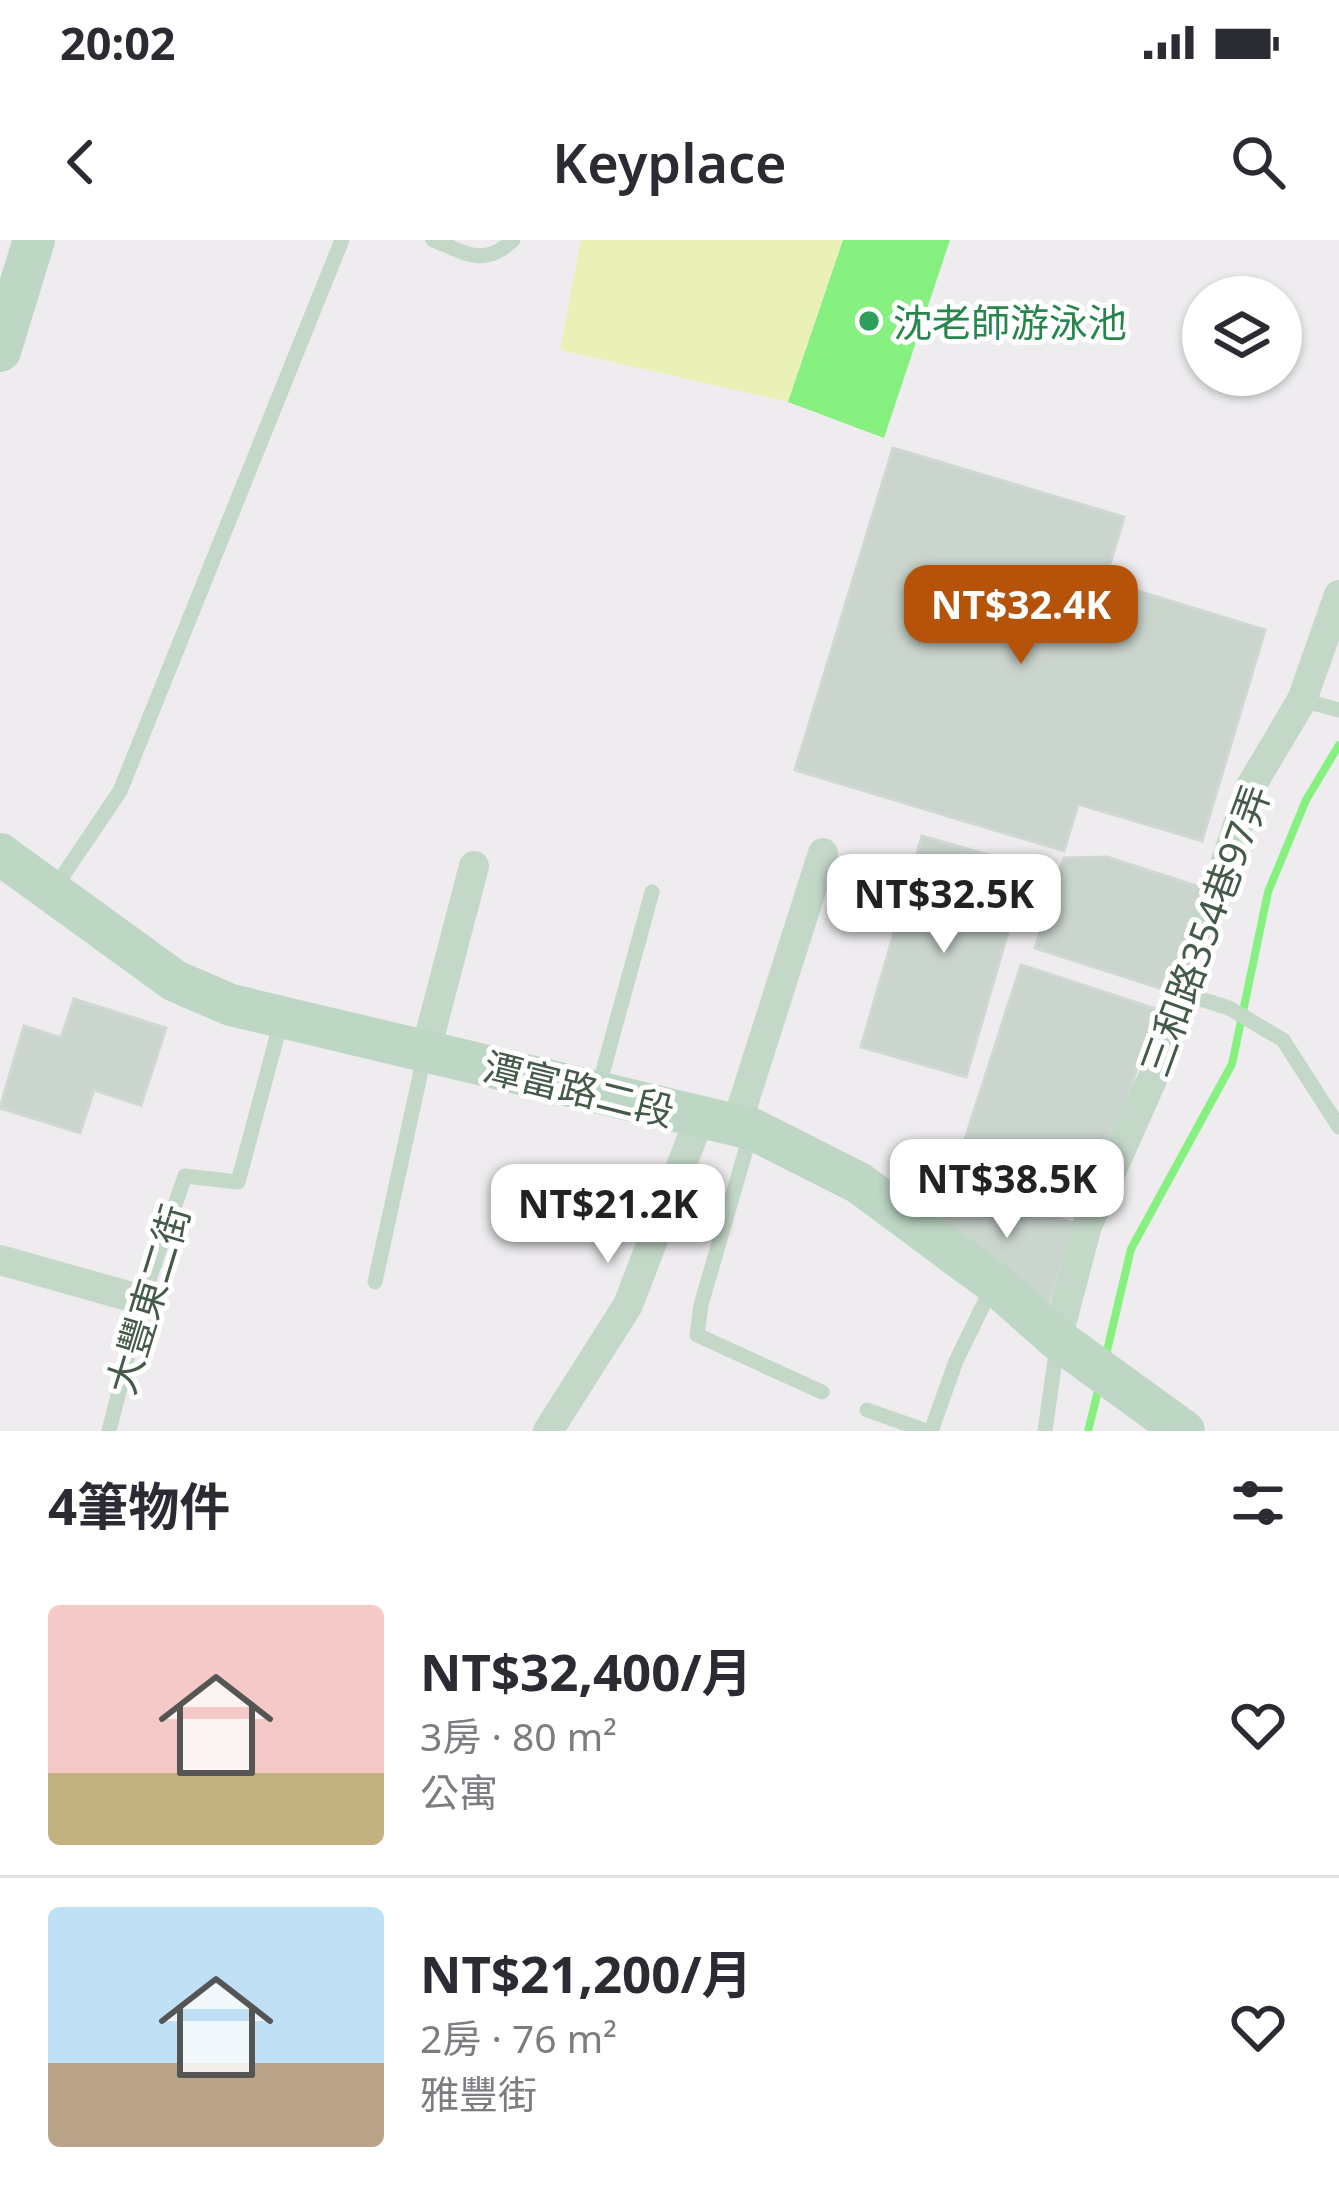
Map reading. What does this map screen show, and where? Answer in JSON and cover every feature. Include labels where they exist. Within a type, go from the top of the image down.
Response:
[{"type":"street","points":[[0,352],[34,240]]},
{"type":"street","name":"三和路354巷97弄","points":[[1058,1339],[1087,1226],[1158,1066],[1251,786],[1302,700],[1339,595]]},
{"type":"street","points":[[548,1431],[628,1305],[729,1124],[824,853]]},
{"type":"street","name":"潭富路二段","points":[[0,854],[175,981],[231,1005],[729,1124],[860,1183],[1184,1431]]},
{"type":"street","points":[[426,1051],[474,866]]},
{"type":"street","points":[[0,1260],[142,1300]]},
{"type":"lane","points":[[53,892],[121,790],[342,240]]},
{"type":"lane","points":[[433,240],[478,257],[497,255],[514,240]]},
{"type":"lane","points":[[1302,700],[1339,710]]},
{"type":"lane","points":[[597,1092],[652,892]]},
{"type":"lane","points":[[1182,993],[1229,1008],[1283,1040],[1339,1127]]},
{"type":"lane","name":"大豐東二街","points":[[109,1431],[142,1300],[185,1176],[238,1182],[283,1016]]},
{"type":"lane","points":[[375,1282],[426,1051]]},
{"type":"lane","points":[[729,1124],[697,1335],[822,1392]]},
{"type":"lane","points":[[867,1410],[929,1431],[994,1283]]},
{"type":"lane","points":[[1045,1431],[1058,1339]]},
{"type":"shaded area","points":[[581,240],[843,240],[788,402],[560,350]]},
{"type":"shaded area","name":"沈老師游泳池","points":[[843,240],[950,240],[884,438],[788,402]]},
{"type":"building","points":[[893,448],[1124,517],[1105,581],[1265,630],[1202,841],[1078,804],[1064,851],[795,770]]},
{"type":"building","points":[[922,836],[1027,866],[966,1077],[861,1047]]},
{"type":"building","points":[[1107,857],[1218,893],[1181,995],[1035,948],[1064,858]]},
{"type":"building","points":[[1021,965],[1156,1009],[1094,1202],[959,1158]]},
{"type":"building","points":[[74,999],[166,1028],[141,1105],[94,1090],[80,1133],[0,1108],[24,1026],[61,1038]]},
{"type":"building","points":[[954,1182],[1075,1224],[1046,1312],[935,1238]]},
{"type":"waterway","points":[[1106,1355],[1131,1249],[1232,1064],[1268,892],[1306,800],[1339,745]]},
{"type":"waterway","points":[[1088,1431],[1099,1387]]},
{"type":"place","name":"沈老師游泳池","points":[[869,321]]}]
